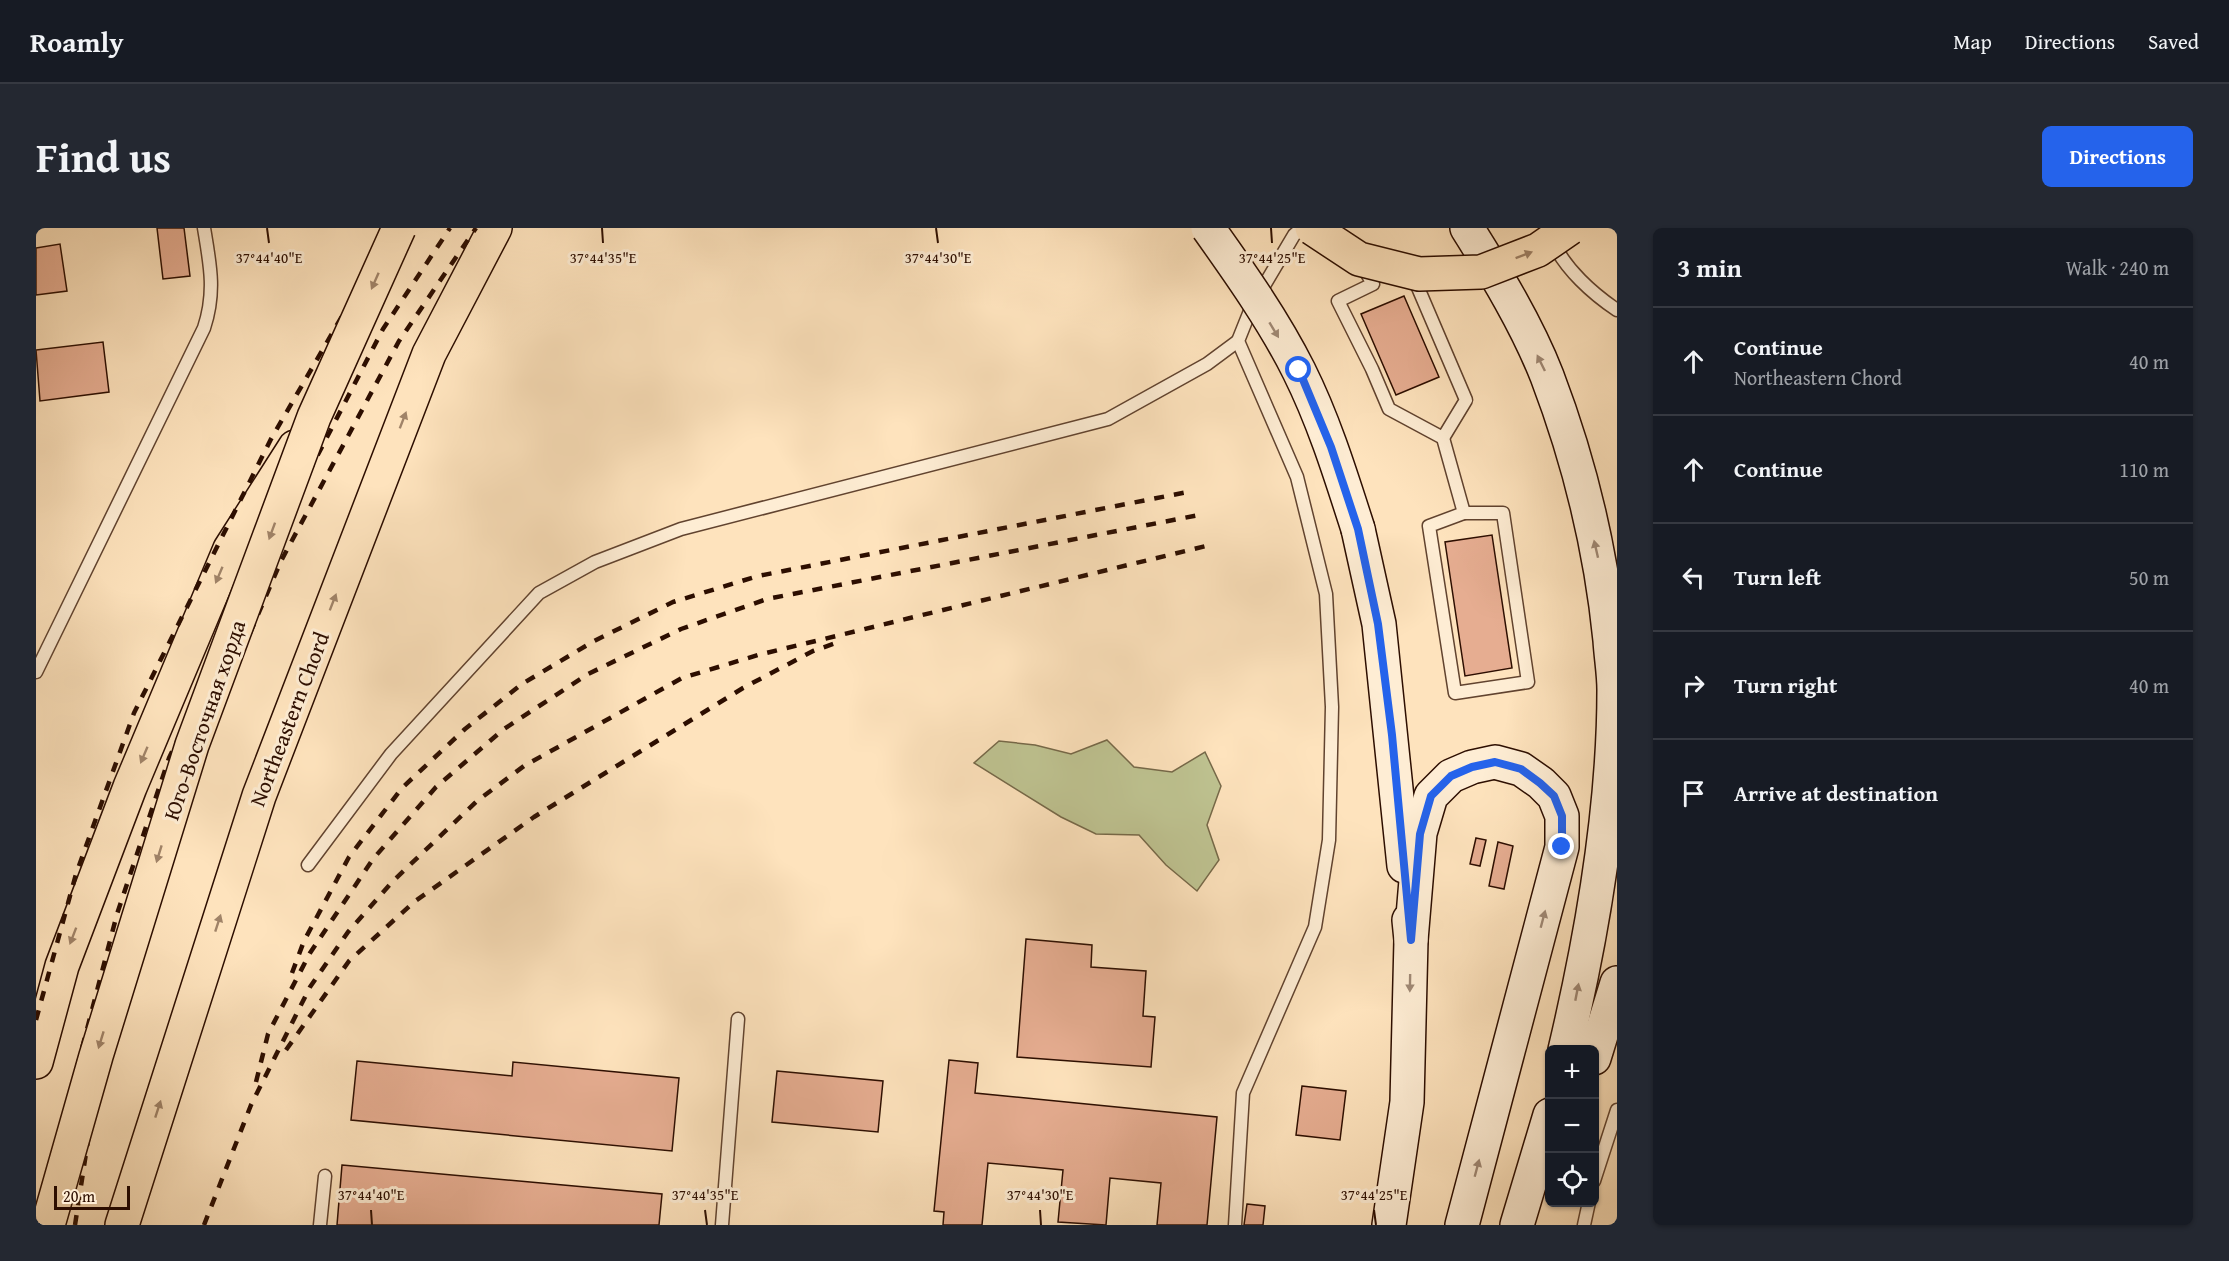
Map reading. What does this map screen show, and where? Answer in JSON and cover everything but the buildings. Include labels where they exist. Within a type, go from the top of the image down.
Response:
[{"type":"main road","name":"Юго-Восточная хорда","points":[[48,1225],[96,1056],[192,745],[314,417],[399,228]]},
{"type":"main road","name":"Northeastern Chord","points":[[122,1225],[263,785],[429,354],[495,228]]},
{"type":"main road","points":[[1208,228],[1243,278],[1299,370],[1331,447],[1358,529],[1378,624],[1392,735],[1411,940]]},
{"type":"main road","points":[[1328,231],[1359,259],[1419,274],[1480,272],[1538,250],[1570,228]]},
{"type":"main road","points":[[1473,238],[1512,303],[1546,374],[1579,473],[1605,590],[1614,689],[1609,797],[1591,920],[1566,1045]]},
{"type":"main road","points":[[36,1062],[62,966],[130,787],[230,549],[314,417]]},
{"type":"main road","points":[[1389,1225],[1407,1102],[1411,940],[1420,834],[1431,796],[1451,776],[1472,767],[1495,762],[1521,769],[1554,796],[1562,816],[1562,847],[1462,1225]]},
{"type":"main road","points":[[1598,1045],[1617,983]]},
{"type":"main road","points":[[1521,1212],[1545,1132]]},
{"type":"main road","points":[[133,1225],[146,1146]]},
{"type":"main road","points":[[1521,1212],[1549,1153]]},
{"type":"lane","points":[[36,672],[204,328],[210,312],[212,293],[204,228]]},
{"type":"lane","points":[[308,865],[391,754],[539,594],[585,567],[681,529],[1108,419],[1206,364],[1238,341],[1252,306],[1294,235],[1302,228]]},
{"type":"lane","points":[[1547,228],[1558,252],[1572,269],[1617,310]]},
{"type":"lane","points":[[1328,231],[1373,284]]},
{"type":"lane","points":[[1443,438],[1466,400],[1410,268],[1338,301],[1389,409],[1443,438],[1464,513]]},
{"type":"lane","points":[[1235,1225],[1243,1093],[1315,927],[1329,840],[1332,707],[1326,594],[1297,477],[1238,341]]},
{"type":"lane","points":[[1464,513],[1503,513],[1528,682],[1455,693],[1429,526],[1464,513]]},
{"type":"lane","points":[[722,1225],[738,1019]]},
{"type":"lane","points":[[1599,1166],[1617,1110]]},
{"type":"lane","points":[[320,1225],[325,1176]]},
{"type":"lane","points":[[1584,1225],[1588,1207]]},
{"type":"green space","points":[[1107,740],[1134,767],[1172,772],[1205,752],[1221,786],[1207,825],[1219,860],[1197,891],[1166,865],[1139,835],[1096,834],[1061,817],[974,763],[999,741],[1035,745],[1071,754]]},
{"type":"railway","points":[[36,1020],[76,874],[134,713],[271,439],[356,292],[400,228]]},
{"type":"railway","points":[[51,1225],[73,1083],[117,914],[169,758],[267,553],[383,329],[450,228]]},
{"type":"railway","points":[[75,1225],[96,1088],[148,898],[192,768],[281,561],[399,341],[476,228]]},
{"type":"railway","points":[[292,973],[304,941],[349,857],[402,788],[465,729],[522,684],[594,641],[673,602],[758,576],[1193,491]]},
{"type":"railway","points":[[256,1082],[268,1034],[310,953],[373,859],[436,787],[504,729],[588,674],[681,629],[767,599],[1199,515]]},
{"type":"railway","points":[[204,1225],[251,1105],[310,987],[348,932],[393,881],[477,801],[524,766],[682,678],[758,655],[1206,546]]},
{"type":"railway","points":[[286,1050],[349,961],[414,902],[534,817],[743,688],[813,651],[836,643]]},
{"type":"route","points":[[1299,370],[1331,447],[1358,529],[1378,624],[1392,735],[1411,940],[1420,834],[1431,796],[1451,776],[1472,767],[1495,762],[1521,769],[1554,796],[1562,816],[1562,847]]}]
